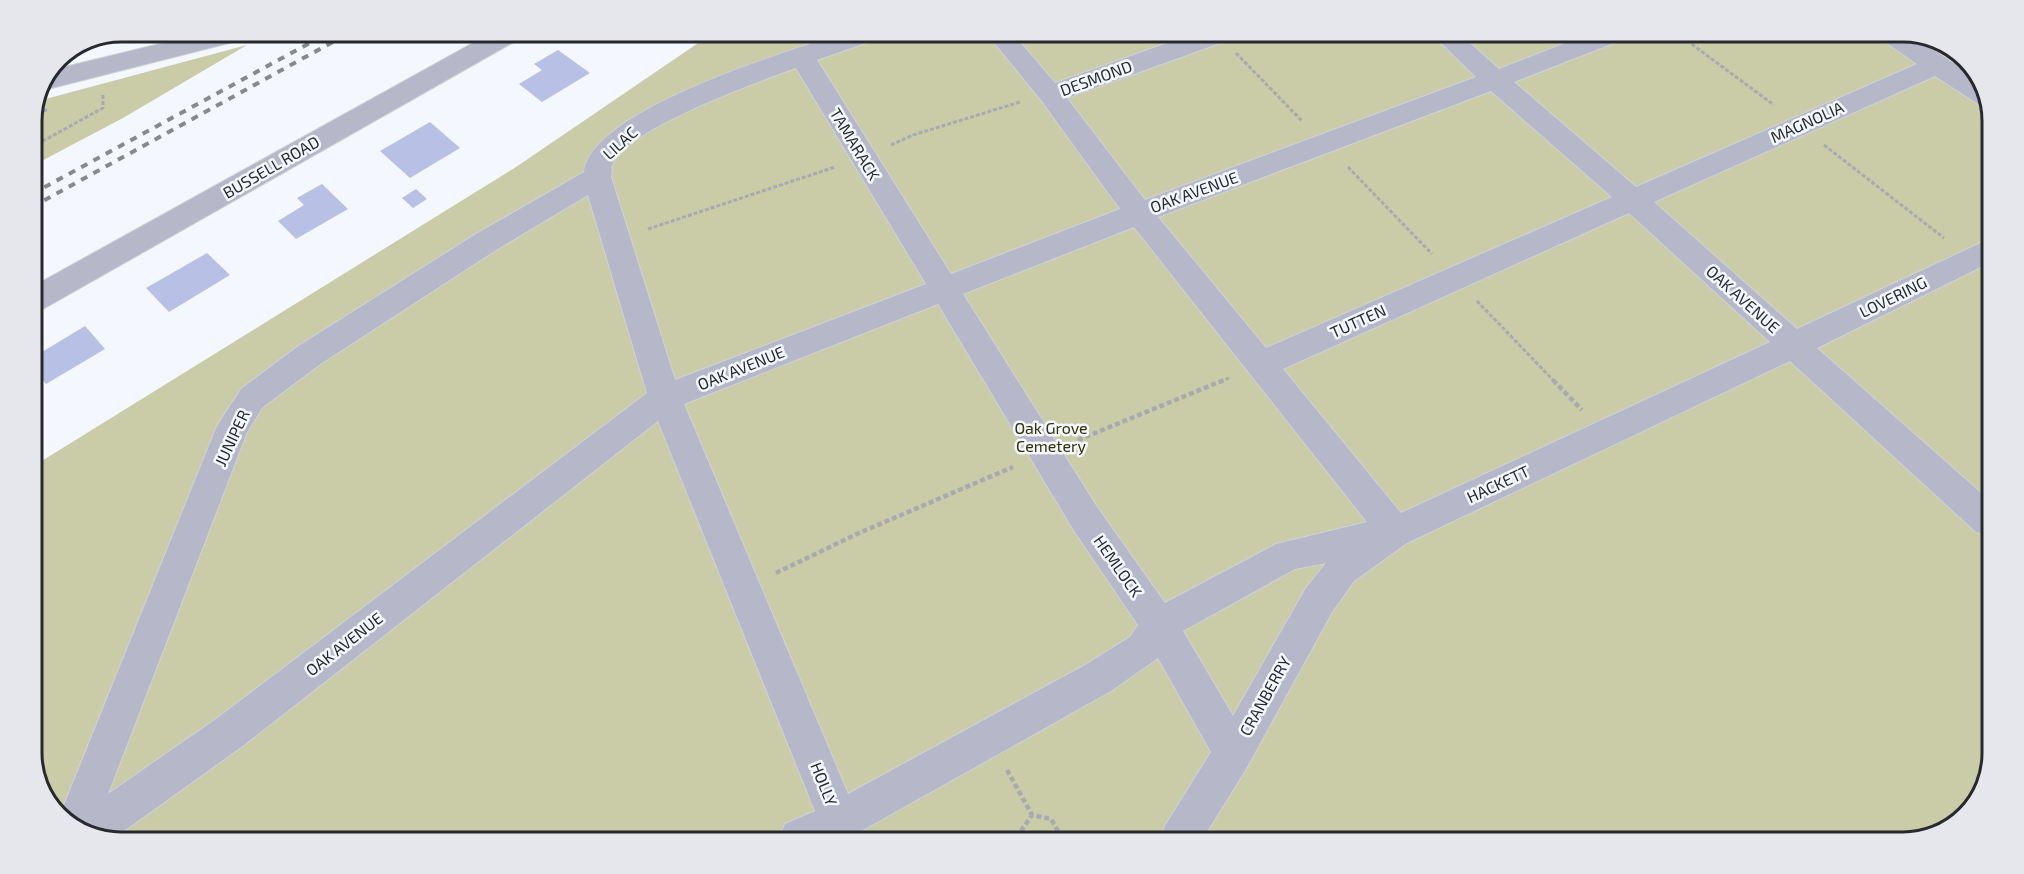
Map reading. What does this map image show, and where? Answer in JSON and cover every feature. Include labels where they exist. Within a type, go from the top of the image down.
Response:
[{"type":"street","points":[[55,78],[201,42]]},
{"type":"street","name":"BUSSELL ROAD","points":[[42,295],[494,42]]},
{"type":"street","points":[[802,57],[843,42]]},
{"type":"street","points":[[1006,42],[1050,94]]},
{"type":"street","name":"DESMOND","points":[[1139,213],[1050,94],[1197,42]]},
{"type":"street","name":"OAK AVENUE","points":[[1453,42],[1982,515]]},
{"type":"street","name":"OAK AVENUE","points":[[95,827],[230,732],[665,398],[1139,213],[1592,42]]},
{"type":"street","points":[[1903,42],[1976,91]]},
{"type":"street","name":"TAMARACK","points":[[802,57],[942,289]]},
{"type":"street","name":"LILAC","points":[[665,398],[597,177],[599,160],[637,126],[683,103],[802,57]]},
{"type":"street","name":"MAGNOLIA","points":[[1632,200],[1937,65]]},
{"type":"street","name":"JUNIPER","points":[[78,819],[233,426],[252,398],[308,356],[486,242],[597,177]]},
{"type":"street","name":"TUTTEN","points":[[1262,364],[1632,200]]},
{"type":"street","points":[[1139,213],[1395,532],[1288,555],[1159,625]]},
{"type":"street","name":"LOVERING","points":[[1794,345],[1981,254]]},
{"type":"street","name":"HEMLOCK","points":[[942,289],[1085,518],[1159,625]]},
{"type":"street","name":"HACKETT","points":[[1395,532],[1794,345]]},
{"type":"street","name":"HOLLY","points":[[665,398],[843,830],[990,737],[1098,678],[1143,649],[1159,625]]},
{"type":"street","name":"CRANBERRY","points":[[1233,753],[1319,600],[1341,570],[1395,532]]},
{"type":"street","name":"CRANBERRY","points":[[1159,625],[1233,753]]},
{"type":"street","points":[[1184,832],[1233,753]]},
{"type":"path","points":[[1689,42],[1799,126],[1981,254]]},
{"type":"path","points":[[1235,52],[1605,434]]},
{"type":"path","points":[[617,240],[863,158],[914,135],[1050,94]]},
{"type":"path","points":[[42,142],[103,108],[103,95]]},
{"type":"path","points":[[743,589],[859,533],[987,477],[1262,364]]},
{"type":"path","points":[[990,737],[1032,815],[1051,819],[1059,832]]},
{"type":"path","points":[[1022,832],[1032,815]]},
{"type":"green space","name":"Oak Grove Cemetery","points":[[700,42],[1903,42],[1933,48],[1951,58],[1969,77],[1978,96],[1982,116],[1982,753],[1976,783],[1966,801],[1947,819],[1923,829],[1903,832],[121,832],[91,826],[73,816],[58,801],[48,783],[42,758],[42,461],[516,167]]},
{"type":"green space","points":[[247,45],[123,118],[42,161],[42,116],[46,99]]},
{"type":"building","points":[[558,50],[590,73],[542,102],[519,84],[542,70],[534,64]]},
{"type":"building","points":[[430,122],[460,148],[410,178],[380,151]]},
{"type":"building","points":[[322,184],[348,209],[296,239],[278,221],[304,205],[297,198]]},
{"type":"building","points":[[416,189],[427,199],[413,208],[402,198]]},
{"type":"building","points":[[207,253],[230,275],[169,312],[146,288]]},
{"type":"building","points":[[85,326],[105,349],[46,384],[42,379],[42,352]]},
{"type":"railway","points":[[42,189],[312,42]]},
{"type":"railway","points":[[42,202],[333,42]]}]
